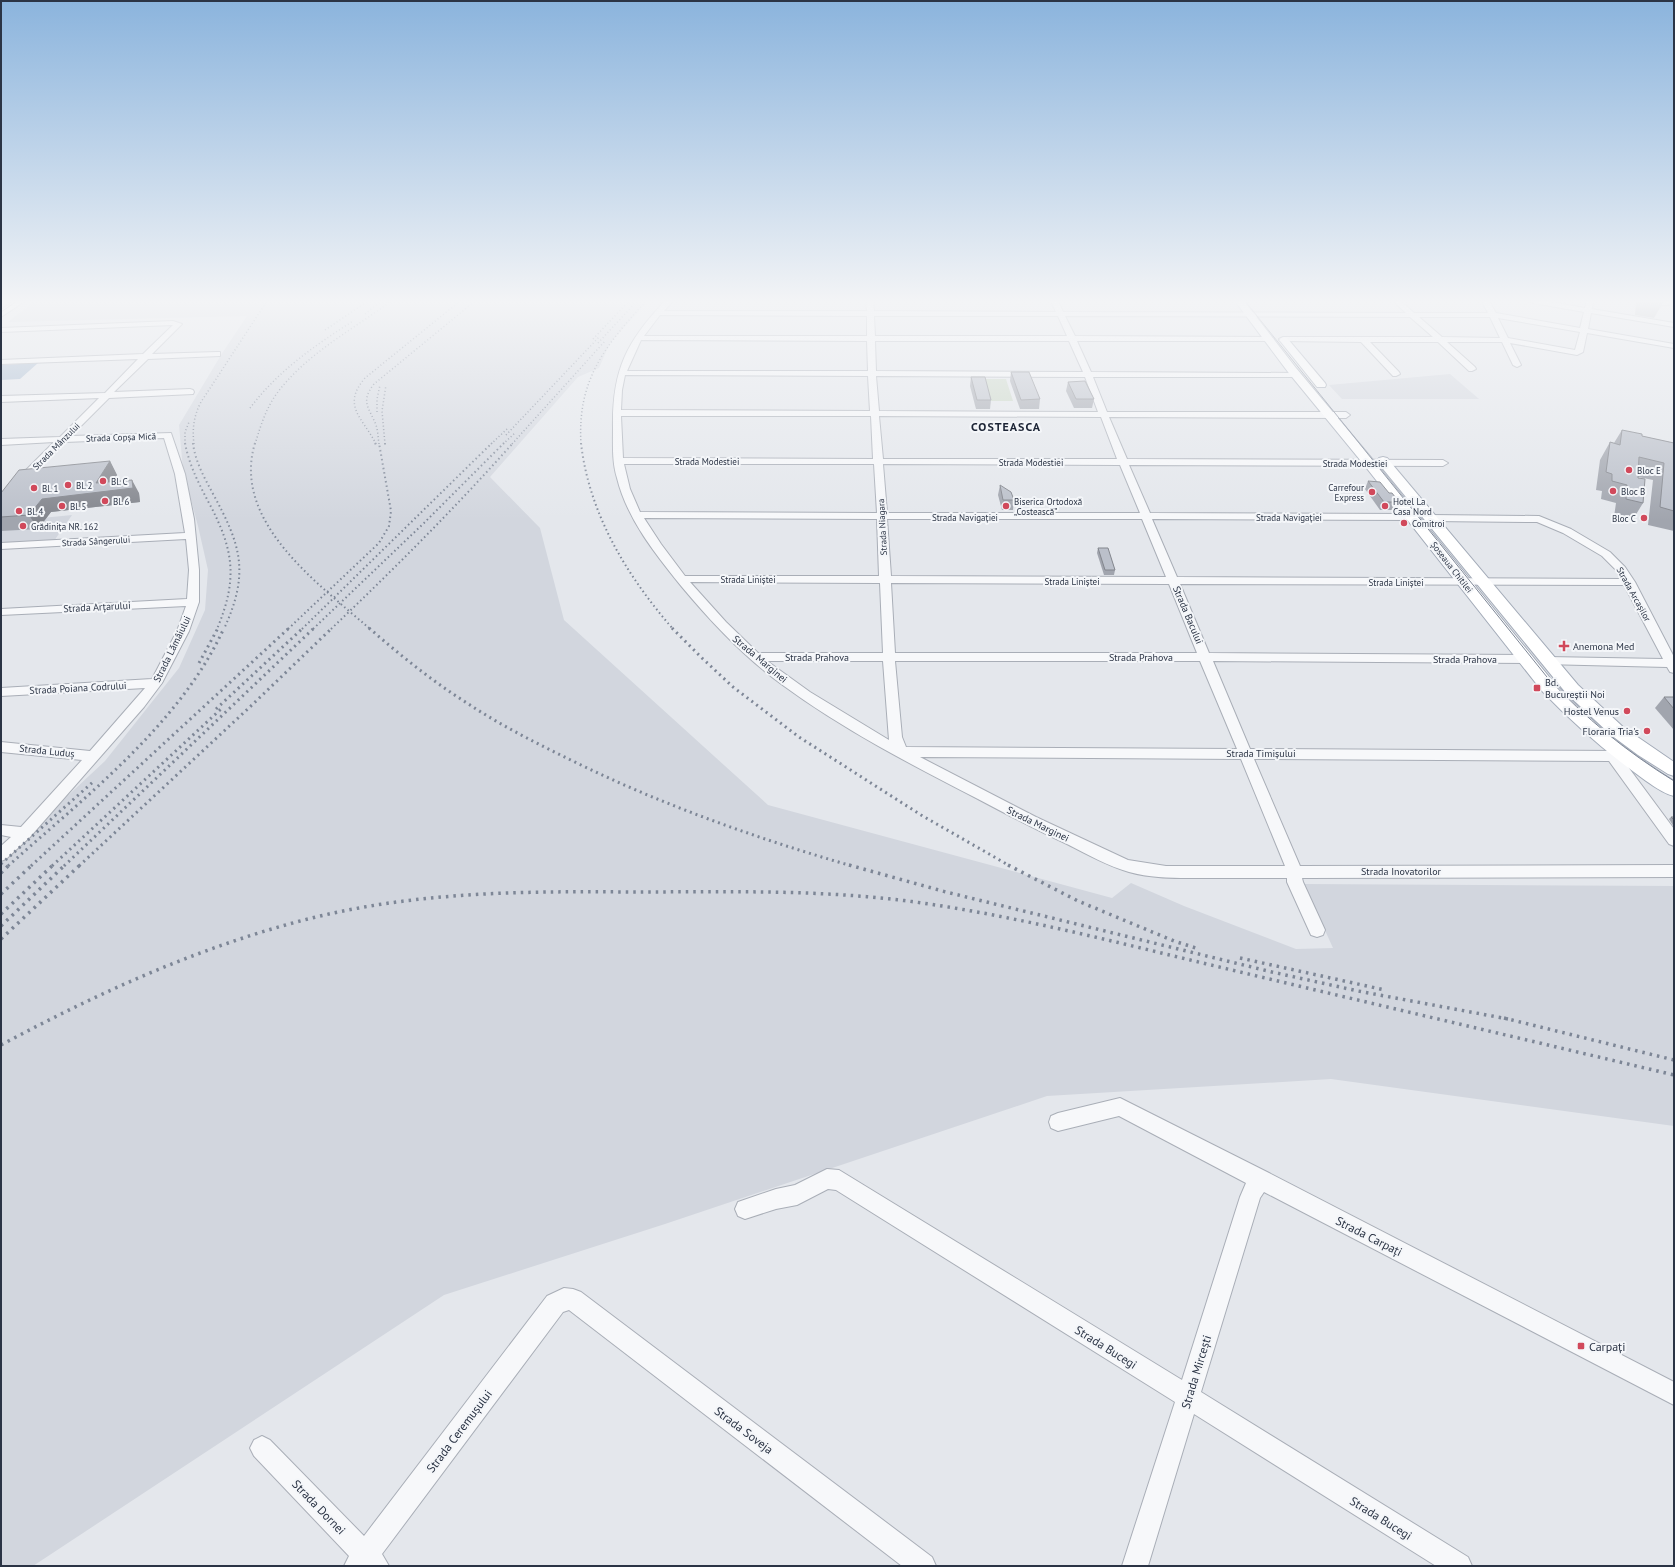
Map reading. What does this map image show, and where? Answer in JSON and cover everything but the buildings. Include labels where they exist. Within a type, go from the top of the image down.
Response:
[{"type":"main road","name":"Șoseaua Chitilei","points":[[1312,374],[1327,392]]},
{"type":"main road","name":"Șoseaua Chitilei","points":[[1297,375],[1333,409],[1370,463],[1463,582],[1563,703],[1617,756],[1674,790]]},
{"type":"main road","name":"Șoseaua Chitilei","points":[[1333,409],[1346,415],[1355,427]]},
{"type":"main road","name":"Șoseaua Chitilei","points":[[1375,451],[1547,661],[1572,689],[1633,744],[1674,770]]},
{"type":"street","name":"Strada Mânzului","points":[[1,501],[128,374]]},
{"type":"street","name":"Strada Marginei","points":[[622,374],[618,392],[617,413],[618,461],[622,478],[638,515],[664,557],[681,579],[722,625],[755,657],[794,688],[840,718],[962,786],[1128,867]]},
{"type":"street","name":"Strada Niagara","points":[[872,374],[882,516],[889,657],[896,737],[902,752]]},
{"type":"street","name":"Strada Bacului","points":[[1088,374],[1123,462],[1294,871],[1295,882],[1317,930]]},
{"type":"street","points":[[1114,374],[1297,375]]},
{"type":"street","points":[[1,399],[190,392]]},
{"type":"street","points":[[617,413],[1104,415],[1333,409]]},
{"type":"street","name":"Strada Copșa Mică","points":[[1,442],[168,435]]},
{"type":"street","name":"Strada Lămâiului","points":[[1,855],[25,833],[94,756],[156,683],[183,631],[193,602],[194,570],[191,536],[180,474],[168,435]]},
{"type":"street","name":"Strada Modestiei","points":[[618,461],[1443,463]]},
{"type":"street","points":[[1,490],[13,490]]},
{"type":"street","name":"Strada Navigației","points":[[638,515],[1413,517]]},
{"type":"street","name":"Strada Arcașilor","points":[[1431,518],[1532,518],[1544,520],[1606,554],[1621,569],[1629,582],[1673,664]]},
{"type":"street","name":"Strada Sângerului","points":[[1,546],[191,536]]},
{"type":"street","name":"Strada Liniștei","points":[[681,579],[1483,582]]},
{"type":"street","points":[[1483,582],[1629,582]]},
{"type":"street","name":"Strada Arțarului","points":[[1,612],[193,602]]},
{"type":"street","name":"Strada Prahova","points":[[755,657],[1526,659]]},
{"type":"street","points":[[1547,661],[1673,664]]},
{"type":"street","name":"Strada Poiana Codrului","points":[[1,692],[156,683]]},
{"type":"street","name":"Strada Luduș","points":[[1,747],[94,756]]},
{"type":"street","name":"Strada Timișului","points":[[902,752],[1617,756]]},
{"type":"street","name":"Șoseaua Chitilei","points":[[1617,756],[1674,840]]},
{"type":"street","points":[[1,830],[25,833]]},
{"type":"street","name":"Strada Inovatorilor","points":[[1128,867],[1166,872],[1674,871]]},
{"type":"street","name":"Strada Carpați","points":[[1058,1122],[1120,1107],[1674,1394]]},
{"type":"street","name":"Strada Bucegi","points":[[745,1209],[776,1199],[797,1195],[827,1179],[839,1180],[1459,1566]]},
{"type":"street","name":"Strada Mircești","points":[[1135,1566],[1250,1198],[1254,1188],[1262,1180]]},
{"type":"street","name":"Strada Ceremușului","points":[[366,1562],[555,1304],[564,1299]]},
{"type":"street","name":"Strada Soveja","points":[[564,1299],[573,1300],[923,1566]]},
{"type":"street","name":"Strada Dornei","points":[[262,1448],[366,1562]]},
{"type":"shaded area","points":[[210,374],[585,374],[578,377],[490,477],[540,528],[564,620],[768,805],[1112,898],[1131,883],[1184,906],[1296,949],[1333,948],[1304,884],[1674,886],[1674,1126],[1331,1079],[1047,1096],[665,1224],[444,1295],[33,1566],[1,1566],[1,858],[105,761],[179,668],[205,610],[208,570],[183,470],[179,425]]},
{"type":"shaded area","points":[[1450,374],[1479,399],[1342,399],[1329,385]]},
{"type":"shaded area","points":[[72,515],[54,541],[1,544],[1,522]]},
{"type":"green space","points":[[984,379],[1006,379],[1013,401],[990,401]]},
{"type":"water","points":[[1,374],[25,374],[20,379],[1,380]]},
{"type":"tram line","points":[[1304,374],[1547,677],[1561,692],[1607,734],[1674,781]]},
{"type":"railway","points":[[194,444],[194,422],[197,412],[201,402],[219,374]]},
{"type":"railway","points":[[250,408],[272,382],[281,374]]},
{"type":"railway","points":[[255,444],[268,408],[275,396],[294,374]]},
{"type":"railway","points":[[370,374],[358,388],[355,396],[355,404],[360,419],[376,444]]},
{"type":"railway","points":[[379,444],[376,425],[367,404],[367,395],[374,384],[386,374]]},
{"type":"railway","points":[[506,435],[564,374]]},
{"type":"railway","points":[[512,444],[575,374]]},
{"type":"railway","points":[[581,443],[581,421],[584,401],[593,374]]},
{"type":"railway","points":[[377,412],[377,399],[380,385]]},
{"type":"railway","points":[[385,444],[382,411],[386,385]]},
{"type":"railway","points":[[185,443],[185,432],[189,422]]},
{"type":"railway","points":[[491,444],[507,429]]},
{"type":"railway","points":[[503,444],[515,433]]},
{"type":"railway","points":[[185,443],[192,467],[224,535],[228,550],[230,565],[228,595],[217,629]]},
{"type":"railway","points":[[193,443],[200,469],[230,528],[239,559],[237,591],[224,629]]},
{"type":"railway","points":[[255,443],[251,472],[256,499],[267,525],[284,549],[327,592]]},
{"type":"railway","points":[[327,592],[379,543],[389,526],[391,511],[379,443]]},
{"type":"railway","points":[[334,598],[492,443]]},
{"type":"railway","points":[[349,611],[424,538],[513,443]]},
{"type":"railway","points":[[581,443],[585,469],[592,495],[601,519],[613,543],[640,588],[673,629]]},
{"type":"railway","points":[[340,603],[424,523],[503,444]]},
{"type":"railway","points":[[288,629],[327,592]]},
{"type":"railway","points":[[327,592],[334,598]]},
{"type":"railway","points":[[302,629],[334,598]]},
{"type":"railway","points":[[334,598],[340,603]]},
{"type":"railway","points":[[313,629],[340,603]]},
{"type":"railway","points":[[340,603],[349,611]]},
{"type":"railway","points":[[331,629],[349,611]]},
{"type":"railway","points":[[349,611],[370,629]]},
{"type":"railway","points":[[199,663],[218,628]]},
{"type":"railway","points":[[8,866],[99,785],[129,757],[157,727],[183,696],[206,663],[224,628]]},
{"type":"railway","points":[[31,866],[289,628]]},
{"type":"railway","points":[[216,709],[303,628]]},
{"type":"railway","points":[[64,866],[314,628]]},
{"type":"railway","points":[[79,866],[252,705],[332,628]]},
{"type":"railway","points":[[369,628],[416,667],[454,695],[509,728],[566,758],[647,795],[714,821],[783,845],[852,866]]},
{"type":"railway","points":[[673,629],[733,687],[799,737],[921,815],[1010,866]]},
{"type":"railway","points":[[52,866],[222,708]]},
{"type":"railway","points":[[1,864],[94,781]]},
{"type":"railway","points":[[1,894],[32,865]]},
{"type":"railway","points":[[1,914],[53,865]]},
{"type":"railway","points":[[1,926],[65,865]]},
{"type":"railway","points":[[1,939],[80,865]]},
{"type":"railway","points":[[849,865],[946,892],[1272,972],[1358,991],[1508,1019]]},
{"type":"railway","points":[[1008,865],[1078,901],[1174,941],[1199,949]]},
{"type":"railway","points":[[1,873],[8,866]]},
{"type":"railway","points":[[1,1045],[74,1007],[187,958],[264,931],[344,911],[425,899],[507,893],[773,892],[844,895],[915,902],[956,908],[1037,924],[1674,1075]]},
{"type":"railway","points":[[1240,958],[1385,990]]},
{"type":"railway","points":[[1504,1018],[1674,1060]]},
{"type":"place","name":"Bloc E","points":[[1629,470]]},
{"type":"place","name":"Bl. C","points":[[103,481]]},
{"type":"place","name":"Bl. 2","points":[[68,485]]},
{"type":"place","name":"Bl. 1","points":[[34,488]]},
{"type":"place","name":"Bloc B","points":[[1613,491]]},
{"type":"place","name":"Carrefour Express","points":[[1372,492]]},
{"type":"place","name":"Bl. 6","points":[[105,501]]},
{"type":"place","name":"Bl. 5","points":[[62,506]]},
{"type":"place","name":"Biserica Ortodoxă „Costească”","points":[[1006,506]]},
{"type":"place","name":"Hotel La Casa Nord","points":[[1385,506]]},
{"type":"place","name":"Bl. 4","points":[[19,511]]},
{"type":"place","name":"Bloc C","points":[[1644,518]]},
{"type":"place","name":"Comitroi","points":[[1404,523]]},
{"type":"place","name":"Grădinița NR. 162","points":[[23,526]]},
{"type":"place","name":"Anemona Med","points":[[1564,646]]},
{"type":"place","name":"Bd. Bucureștii Noi","points":[[1537,688]]},
{"type":"place","name":"Hostel Venus","points":[[1627,711]]},
{"type":"place","name":"Floraria Tria's","points":[[1647,731]]},
{"type":"place","name":"Carpați","points":[[1581,1346]]},
{"type":"district","name":"COSTEASCA","points":[[1006,426]]}]
